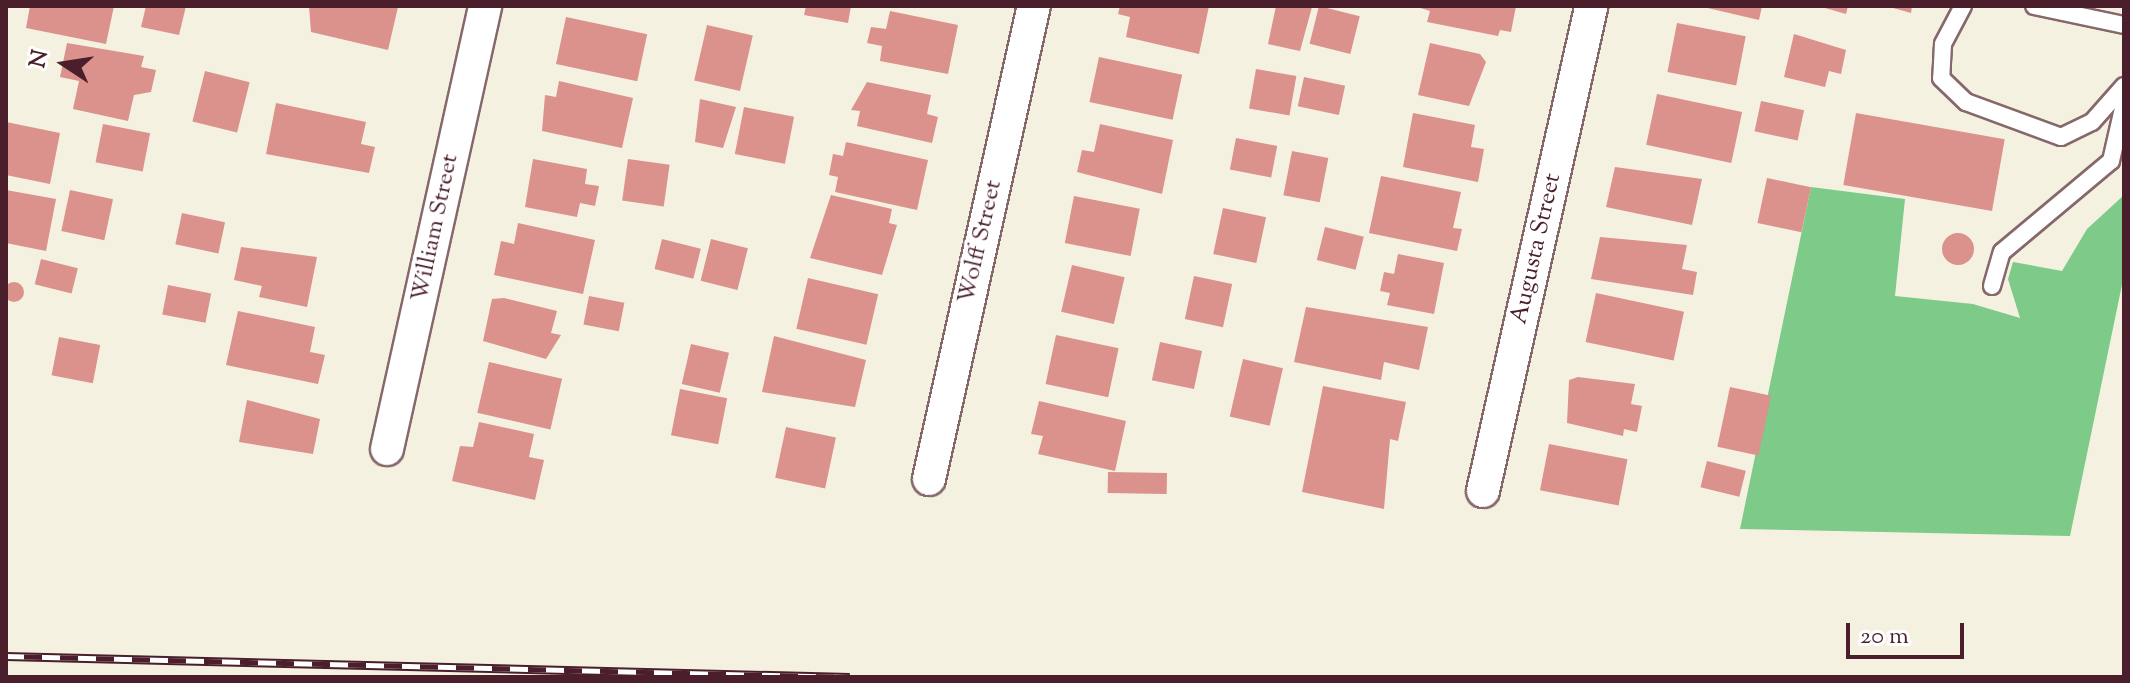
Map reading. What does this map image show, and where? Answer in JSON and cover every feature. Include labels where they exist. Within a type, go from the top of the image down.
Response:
[{"type":"street","name":"William Street","points":[[387,449],[485,6]]},
{"type":"street","name":"Wolff Street","points":[[929,479],[1034,6]]},
{"type":"street","name":"Augusta Street","points":[[1483,491],[1591,6]]},
{"type":"lane","points":[[1963,6],[1943,44],[1941,78],[1966,102],[2061,137],[2092,122],[2124,86]]},
{"type":"lane","points":[[2034,6],[2124,25]]},
{"type":"lane","points":[[1992,286],[2002,252],[2111,161],[2124,104]]},
{"type":"green space","points":[[1811,187],[1905,199],[1895,296],[1973,304],[2020,318],[2008,279],[2013,262],[2062,271],[2087,229],[2124,195],[2124,275],[2070,536],[1740,529]]},
{"type":"building","points":[[30,6],[114,6],[106,44],[26,28]]},
{"type":"building","points":[[146,6],[186,6],[179,35],[141,27]]},
{"type":"building","points":[[309,6],[398,7],[388,50],[311,32]]},
{"type":"building","points":[[806,6],[851,6],[848,23],[804,15]]},
{"type":"building","points":[[1120,6],[1209,6],[1199,54],[1126,37],[1130,17],[1118,14]]},
{"type":"building","points":[[1276,6],[1312,7],[1300,51],[1268,44]]},
{"type":"building","points":[[1319,6],[1360,16],[1350,54],[1310,44]]},
{"type":"building","points":[[1414,6],[1516,6],[1511,32],[1500,30],[1498,36],[1427,22],[1430,11]]},
{"type":"building","points":[[1699,6],[1762,6],[1759,20]]},
{"type":"building","points":[[1818,6],[1848,6],[1846,14]]},
{"type":"building","points":[[1886,6],[1912,6],[1911,13]]},
{"type":"building","points":[[890,11],[958,25],[948,74],[880,61],[882,46],[867,43],[871,27],[886,29]]},
{"type":"building","points":[[566,17],[647,34],[637,81],[556,64]]},
{"type":"building","points":[[1677,23],[1746,36],[1736,85],[1667,72]]},
{"type":"building","points":[[707,25],[753,36],[740,91],[694,81]]},
{"type":"building","points":[[1794,34],[1846,50],[1841,74],[1829,71],[1825,87],[1784,77]]},
{"type":"building","points":[[67,43],[144,56],[141,67],[156,70],[151,92],[134,95],[128,121],[73,109],[79,81],[60,77]]},
{"type":"building","points":[[1430,43],[1480,54],[1486,62],[1469,106],[1418,95]]},
{"type":"building","points":[[1099,57],[1182,75],[1173,120],[1089,102]]},
{"type":"building","points":[[1256,69],[1296,76],[1289,116],[1249,108]]},
{"type":"building","points":[[205,71],[250,82],[237,133],[192,121]]},
{"type":"building","points":[[1304,77],[1345,86],[1339,115],[1298,106]]},
{"type":"building","points":[[559,81],[633,98],[622,148],[542,131],[545,95],[556,97]]},
{"type":"building","points":[[867,82],[931,95],[927,114],[938,117],[932,143],[857,126],[860,111],[851,110]]},
{"type":"building","points":[[1657,94],[1742,112],[1731,163],[1646,145]]},
{"type":"building","points":[[700,99],[736,107],[723,148],[695,142]]},
{"type":"building","points":[[1761,101],[1804,110],[1798,140],[1755,131]]},
{"type":"building","points":[[276,103],[366,122],[361,144],[375,147],[369,173],[266,154]]},
{"type":"building","points":[[744,107],[794,117],[785,164],[735,154]]},
{"type":"building","points":[[1413,113],[1475,125],[1471,147],[1484,149],[1478,182],[1403,167]]},
{"type":"building","points":[[1856,113],[2005,139],[1992,211],[1843,185]]},
{"type":"building","points":[[6,122],[60,133],[50,184],[6,175]]},
{"type":"building","points":[[103,124],[150,133],[143,171],[96,162]]},
{"type":"building","points":[[1100,124],[1173,140],[1162,194],[1077,172],[1082,150],[1094,152]]},
{"type":"building","points":[[1236,138],[1277,146],[1271,177],[1230,169]]},
{"type":"building","points":[[846,142],[928,160],[917,210],[835,192],[838,177],[829,175],[833,154],[843,156]]},
{"type":"building","points":[[1292,151],[1328,158],[1320,202],[1283,195]]},
{"type":"building","points":[[533,159],[587,169],[585,184],[599,186],[595,206],[580,203],[577,217],[525,207]]},
{"type":"building","points":[[628,159],[670,165],[664,206],[622,201]]},
{"type":"building","points":[[1615,167],[1702,179],[1692,225],[1606,207]]},
{"type":"building","points":[[1381,176],[1461,192],[1453,228],[1462,229],[1457,251],[1369,233]]},
{"type":"building","points":[[1767,178],[1811,187],[1801,232],[1757,223]]},
{"type":"building","points":[[6,190],[56,199],[46,251],[6,243]]},
{"type":"building","points":[[70,190],[113,199],[104,240],[61,231]]},
{"type":"building","points":[[831,195],[892,209],[889,223],[897,225],[882,275],[810,258]]},
{"type":"building","points":[[1074,196],[1140,209],[1131,256],[1065,243]]},
{"type":"building","points":[[1223,208],[1266,217],[1256,263],[1213,254]]},
{"type":"building","points":[[182,213],[225,222],[218,253],[175,244]]},
{"type":"building","points":[[518,223],[595,240],[583,294],[494,275],[501,241],[514,244]]},
{"type":"building","points":[[1325,227],[1364,237],[1356,270],[1317,260]]},
{"type":"building","points":[[1958,233],[1969,238],[1974,249],[1969,260],[1958,265],[1947,260],[1942,249],[1947,238]]},
{"type":"building","points":[[1600,237],[1687,245],[1682,269],[1697,272],[1693,295],[1591,279]]},
{"type":"building","points":[[662,239],[701,249],[693,279],[655,269]]},
{"type":"building","points":[[711,239],[748,248],[737,290],[701,281]]},
{"type":"building","points":[[241,247],[317,257],[307,307],[259,297],[262,286],[234,280]]},
{"type":"building","points":[[1398,254],[1444,263],[1434,314],[1387,305],[1390,293],[1380,291],[1384,272],[1394,274]]},
{"type":"building","points":[[41,259],[78,268],[72,293],[35,284]]},
{"type":"building","points":[[1072,265],[1125,277],[1114,324],[1061,312]]},
{"type":"building","points":[[1194,276],[1232,284],[1223,327],[1185,319]]},
{"type":"building","points":[[808,278],[878,294],[866,345],[796,329]]},
{"type":"building","points":[[14,282],[21,285],[24,292],[21,299],[14,302],[7,299],[4,292],[7,285]]},
{"type":"building","points":[[168,285],[211,293],[205,323],[162,314]]},
{"type":"building","points":[[1596,293],[1684,312],[1674,361],[1586,342]]},
{"type":"building","points":[[589,296],[624,303],[619,331],[583,324]]},
{"type":"building","points":[[504,298],[557,311],[551,333],[561,335],[546,359],[483,341],[492,299]]},
{"type":"building","points":[[1306,307],[1428,327],[1419,370],[1384,362],[1381,380],[1294,362]]},
{"type":"building","points":[[238,311],[315,327],[310,352],[325,355],[318,384],[226,365]]},
{"type":"building","points":[[1056,335],[1119,348],[1108,397],[1046,384]]},
{"type":"building","points":[[774,336],[866,360],[855,407],[762,392]]},
{"type":"building","points":[[59,337],[100,345],[93,383],[52,375]]},
{"type":"building","points":[[1160,342],[1202,351],[1194,389],[1152,380]]},
{"type":"building","points":[[691,344],[729,353],[720,393],[682,384]]},
{"type":"building","points":[[1243,359],[1283,368],[1270,426],[1230,416]]},
{"type":"building","points":[[489,362],[562,379],[550,430],[477,413]]},
{"type":"building","points":[[1578,377],[1635,384],[1631,404],[1642,406],[1637,432],[1624,429],[1623,436],[1567,423],[1569,380]]},
{"type":"building","points":[[1323,386],[1406,402],[1398,441],[1390,439],[1384,509],[1302,492]]},
{"type":"building","points":[[1730,387],[1771,396],[1758,455],[1717,447]]},
{"type":"building","points":[[680,389],[727,398],[718,444],[671,435]]},
{"type":"building","points":[[247,400],[320,419],[313,454],[239,442]]},
{"type":"building","points":[[1039,401],[1126,421],[1115,471],[1038,454],[1043,436],[1031,434]]},
{"type":"building","points":[[479,422],[534,434],[529,457],[544,460],[535,500],[452,481],[460,446],[473,447]]},
{"type":"building","points":[[786,427],[836,438],[825,488],[775,478]]},
{"type":"building","points":[[1549,444],[1628,459],[1619,505],[1540,490]]},
{"type":"building","points":[[1707,461],[1746,471],[1739,497],[1700,487]]},
{"type":"building","points":[[1108,472],[1167,473],[1167,494],[1108,493]]},
{"type":"railway","points":[[6,656],[850,677]]}]
